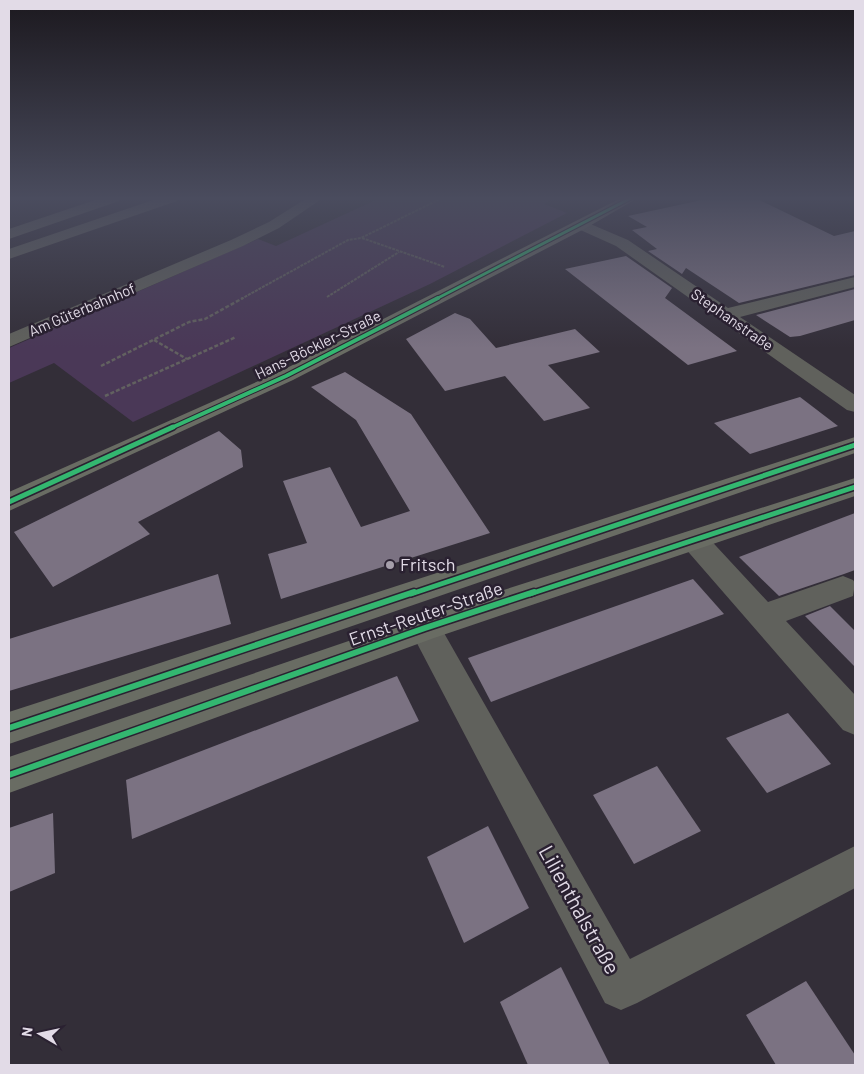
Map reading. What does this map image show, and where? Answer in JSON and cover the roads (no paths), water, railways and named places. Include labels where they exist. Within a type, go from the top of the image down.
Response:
[{"type":"main road","name":"Hans-Böckler-Straße","points":[[9,502],[286,376],[537,248]]},
{"type":"main road","name":"Ernst-Reuter-Straße","points":[[9,728],[855,445]]},
{"type":"main road","name":"Ernst-Reuter-Straße","points":[[9,775],[425,628],[855,487]]},
{"type":"street","points":[[9,254],[26,248]]},
{"type":"street","name":"Am Güterbahnhof","points":[[9,341],[225,248]]},
{"type":"street","name":"Stephanstraße","points":[[629,248],[855,405]]},
{"type":"street","points":[[724,315],[855,282]]},
{"type":"street","points":[[694,540],[855,719]]},
{"type":"street","points":[[763,616],[843,588]]},
{"type":"street","name":"Lilienthalstraße","points":[[425,628],[621,986],[855,866]]},
{"type":"place","name":"Fritsch","points":[[390,565]]}]
